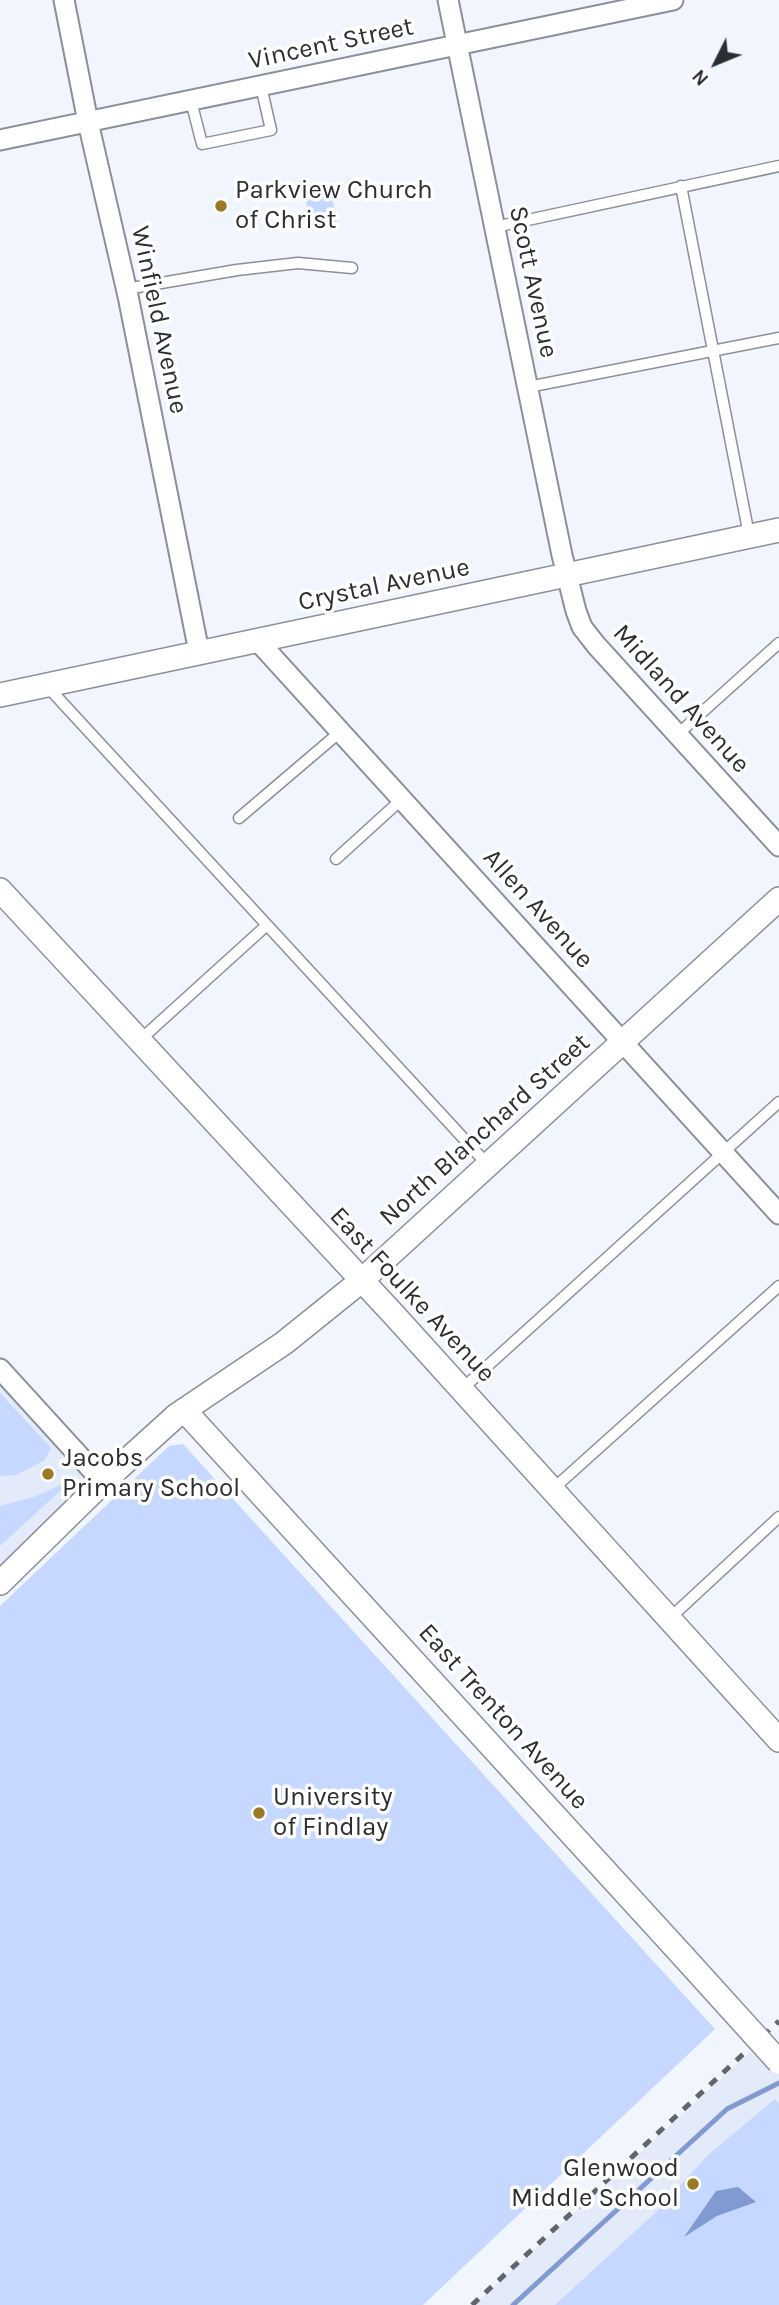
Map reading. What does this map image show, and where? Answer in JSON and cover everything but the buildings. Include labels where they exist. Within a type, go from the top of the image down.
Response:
[{"type":"street","name":"Winfield Avenue","points":[[64,0],[88,122],[126,289],[199,652]]},
{"type":"street","name":"Scott Avenue","points":[[448,0],[566,575]]},
{"type":"street","name":"Vincent Street","points":[[0,140],[673,0]]},
{"type":"street","name":"Crystal Avenue","points":[[0,695],[779,530]]},
{"type":"street","name":"Midland Avenue","points":[[566,575],[582,626],[596,645],[779,846]]},
{"type":"street","name":"Allen Avenue","points":[[257,640],[779,1214]]},
{"type":"street","name":"East Foulke Avenue","points":[[0,890],[779,1740]]},
{"type":"street","name":"North Blanchard Street","points":[[0,1583],[103,1482],[184,1410],[284,1343],[361,1281],[779,899]]},
{"type":"street","points":[[0,1369],[103,1482]]},
{"type":"street","name":"East Trenton Avenue","points":[[184,1410],[779,2063]]},
{"type":"lane","points":[[191,101],[202,144],[271,130],[261,86]]},
{"type":"lane","points":[[495,227],[779,166]]},
{"type":"lane","points":[[681,186],[749,536]]},
{"type":"lane","points":[[126,289],[237,270],[298,263],[352,268]]},
{"type":"lane","points":[[528,387],[779,338]]},
{"type":"lane","points":[[678,734],[779,643]]},
{"type":"lane","points":[[45,685],[488,1165]]},
{"type":"lane","points":[[239,818],[340,732]]},
{"type":"lane","points":[[336,859],[402,799]]},
{"type":"lane","points":[[139,1041],[267,925]]},
{"type":"lane","points":[[461,1390],[779,1102]]},
{"type":"lane","points":[[552,1490],[779,1286]]},
{"type":"lane","points":[[669,1619],[779,1517]]},
{"type":"shaded area","points":[[330,185],[337,224],[311,229],[304,190]]},
{"type":"shaded area","name":"Jacobs Primary School","points":[[0,1369],[103,1482],[0,1583]]},
{"type":"shaded area","points":[[0,1393],[51,1448],[45,1460],[16,1475],[0,1476]]},
{"type":"shaded area","name":"University of Findlay","points":[[183,1444],[715,2029],[423,2305],[0,2305],[0,1606],[169,1446]]},
{"type":"shaded area","points":[[72,1480],[0,1546],[0,1506],[34,1497]]},
{"type":"shaded area","name":"Glenwood Middle School","points":[[761,2042],[779,2062],[779,2305],[474,2305]]},
{"type":"shaded area","points":[[775,2099],[779,2104],[779,2305],[555,2305],[655,2213],[708,2155]]},
{"type":"shaded area","points":[[738,2187],[756,2202],[717,2216],[684,2237],[716,2191]]},
{"type":"waterway","points":[[513,2305],[727,2109],[779,2083]]},
{"type":"railway","points":[[472,2305],[779,2021]]},
{"type":"place","name":"Parkview Church of Christ","points":[[221,206]]},
{"type":"place","name":"Jacobs Primary School","points":[[48,1474]]},
{"type":"place","name":"University of Findlay","points":[[259,1813]]},
{"type":"place","name":"Glenwood Middle School","points":[[693,2184]]}]
